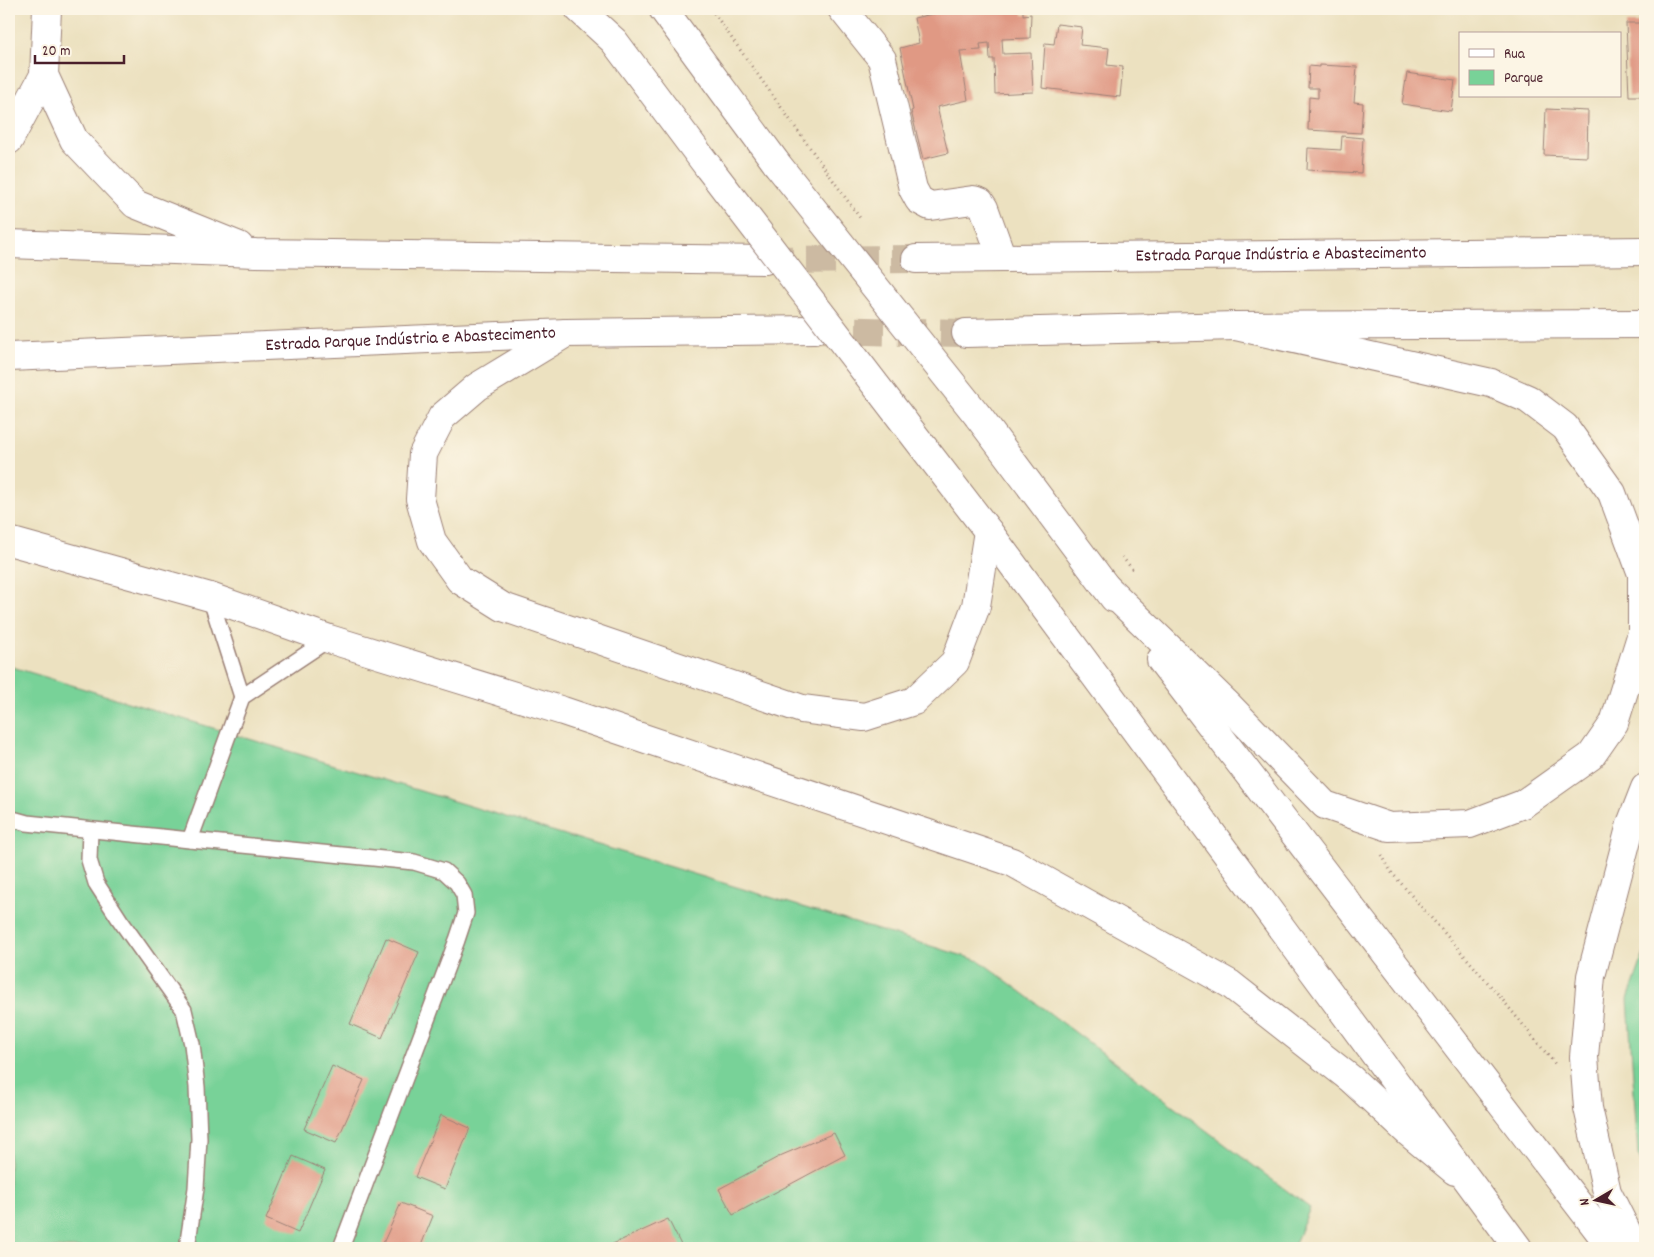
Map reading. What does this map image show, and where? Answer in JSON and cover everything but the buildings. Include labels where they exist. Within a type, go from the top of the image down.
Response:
[{"type":"main road","points":[[9,140],[44,75],[47,9]]},
{"type":"main road","points":[[579,9],[614,41],[709,168],[988,531],[1518,1248]]},
{"type":"main road","points":[[663,9],[777,164],[978,416],[1104,585],[1612,1248]]},
{"type":"main road","points":[[842,9],[882,58],[913,189],[919,200],[930,206],[973,200],[980,202],[984,208],[1002,258]]},
{"type":"main road","points":[[44,75],[74,140],[136,204],[256,253]]},
{"type":"main road","points":[[9,244],[256,253],[765,260]]},
{"type":"main road","name":"Estrada Parque Indústria e Abastecimento","points":[[916,259],[1645,251]]},
{"type":"main road","points":[[966,333],[1236,326],[1645,324]]},
{"type":"main road","points":[[1104,585],[1228,705],[1325,804],[1389,827],[1470,824],[1523,804],[1591,756],[1614,723],[1642,633],[1642,574],[1612,493],[1565,427],[1528,399],[1491,383],[1236,326]]},
{"type":"main road","name":"Estrada Parque Indústria e Abastecimento","points":[[9,357],[566,333],[814,330]]},
{"type":"main road","points":[[566,333],[477,387],[442,417],[423,454],[420,499],[432,541],[460,580],[503,607],[802,709],[864,717],[914,701],[955,662],[976,606],[988,531]]},
{"type":"main road","points":[[9,541],[210,597],[329,639],[563,711],[1012,862],[1230,984],[1351,1080],[1409,1133],[1467,1180]]},
{"type":"main road","points":[[1635,1248],[1607,1192],[1588,1108],[1584,1056],[1591,976],[1631,824],[1645,788]]},
{"type":"lane","points":[[210,597],[242,698]]},
{"type":"lane","points":[[190,840],[242,698],[329,639]]},
{"type":"lane","points":[[9,818],[28,823],[90,830],[414,862],[444,871],[457,883],[464,895],[466,913],[341,1248]]},
{"type":"lane","points":[[90,830],[89,860],[96,883],[184,1010],[192,1044],[197,1087],[199,1139],[196,1188],[187,1248]]},
{"type":"path","points":[[711,9],[863,222]]},
{"type":"path","points":[[1117,551],[1136,573]]},
{"type":"path","points":[[1382,854],[1391,872],[1497,993],[1560,1070],[1586,1087]]},
{"type":"green space","points":[[9,666],[980,961],[1310,1208],[1293,1248],[9,1248]]},
{"type":"green space","points":[[1645,951],[1645,1171],[1638,1155],[1628,999]]},
{"type":"tunnel","points":[[765,260],[916,259]]},
{"type":"tunnel","points":[[814,330],[966,333]]}]
